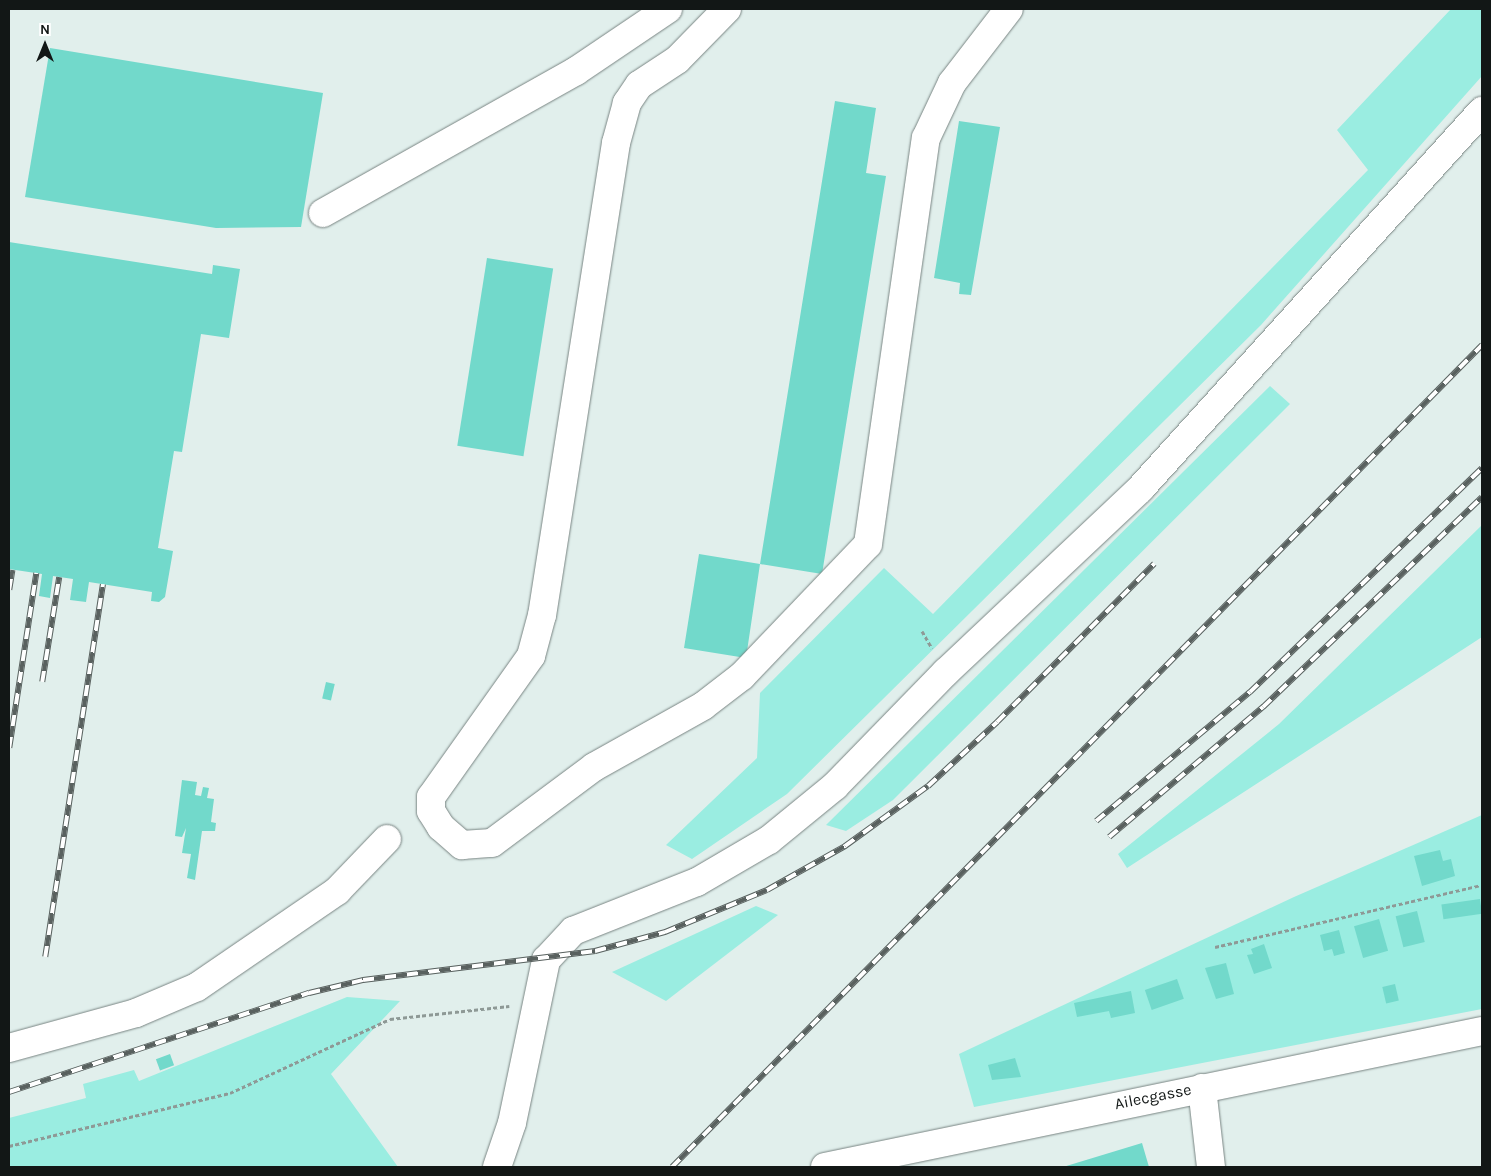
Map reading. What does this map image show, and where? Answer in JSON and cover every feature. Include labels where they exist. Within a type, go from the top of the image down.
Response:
[{"type":"street","points":[[323,213],[576,71],[664,9]]},
{"type":"street","points":[[727,9],[677,60],[639,84],[627,104],[616,143],[540,624],[531,656],[431,797],[430,811],[441,827],[462,845],[492,844],[594,767],[703,706],[742,676],[868,544],[926,138],[952,83],[1009,9]]},
{"type":"street","points":[[497,1167],[512,1124],[546,960],[573,931],[697,882],[769,840],[835,786],[946,672],[1140,488],[1482,111]]},
{"type":"street","points":[[9,1048],[136,1013],[197,987],[337,891],[387,839]]},
{"type":"street","name":"Ailecgasse","points":[[825,1167],[1482,1031]]},
{"type":"street","points":[[1202,1088],[1211,1167]]},
{"type":"path","points":[[1215,947],[1482,885]]},
{"type":"path","points":[[9,1146],[230,1093],[390,1019],[537,1003]]},
{"type":"shaded area","points":[[1451,9],[1482,9],[1482,76],[1261,325],[787,794],[692,859],[666,845],[757,758],[760,693],[884,568],[933,614],[1368,170],[1337,130]]},
{"type":"shaded area","points":[[1270,386],[1290,404],[893,800],[846,831],[826,825]]},
{"type":"shaded area","points":[[1482,525],[1482,637],[1127,868],[1118,854],[1279,724]]},
{"type":"shaded area","points":[[1482,815],[1482,1009],[974,1107],[959,1054],[1294,897]]},
{"type":"shaded area","points":[[756,906],[778,915],[666,1001],[612,972]]},
{"type":"shaded area","points":[[347,997],[400,1001],[331,1074],[398,1167],[9,1167],[9,1118],[86,1098],[83,1084],[134,1070],[139,1081]]},
{"type":"building","points":[[50,48],[323,93],[301,227],[216,228],[25,197]]},
{"type":"building","points":[[835,101],[876,108],[866,173],[886,176],[822,574],[760,564]]},
{"type":"building","points":[[959,121],[1000,127],[971,295],[959,294],[960,283],[934,278]]},
{"type":"building","points":[[9,242],[212,274],[213,265],[240,269],[229,338],[201,334],[182,452],[174,451],[158,548],[173,551],[165,597],[159,602],[151,601],[152,592],[89,582],[86,602],[70,600],[73,579],[53,576],[50,598],[39,596],[42,574],[9,569]]},
{"type":"building","points":[[487,258],[553,268],[523,456],[457,446]]},
{"type":"building","points":[[699,554],[760,564],[746,658],[684,648]]},
{"type":"building","points":[[326,682],[335,684],[331,701],[322,699]]},
{"type":"building","points":[[182,780],[197,782],[195,795],[201,796],[203,787],[209,788],[207,798],[214,799],[211,822],[216,823],[215,831],[202,831],[195,880],[187,878],[191,854],[182,853],[186,828],[182,837],[175,836]]},
{"type":"building","points":[[1440,850],[1443,861],[1451,859],[1455,876],[1422,886],[1414,856]]},
{"type":"building","points":[[1480,899],[1482,914],[1443,919],[1441,904]]},
{"type":"building","points":[[1417,911],[1425,942],[1403,947],[1396,916]]},
{"type":"building","points":[[1379,919],[1388,951],[1363,958],[1354,926]]},
{"type":"building","points":[[1339,930],[1345,953],[1334,956],[1332,949],[1324,951],[1320,935]]},
{"type":"building","points":[[1264,944],[1272,968],[1254,974],[1247,955],[1253,954],[1251,949]]},
{"type":"building","points":[[1226,963],[1234,994],[1216,999],[1205,968]]},
{"type":"building","points":[[1177,979],[1184,999],[1152,1010],[1145,990]]},
{"type":"building","points":[[1395,984],[1399,1001],[1386,1003],[1382,987]]},
{"type":"building","points":[[1131,991],[1135,1013],[1111,1018],[1109,1011],[1077,1017],[1074,1003]]},
{"type":"building","points":[[170,1054],[174,1065],[160,1070],[156,1059]]},
{"type":"building","points":[[1015,1058],[1021,1077],[992,1080],[988,1065]]},
{"type":"building","points":[[1142,1143],[1149,1167],[1063,1167]]},
{"type":"railway","points":[[672,1167],[1482,345]]},
{"type":"railway","points":[[1096,821],[1250,692],[1482,468]]},
{"type":"railway","points":[[1109,837],[1263,707],[1482,497]]},
{"type":"railway","points":[[9,1092],[309,993],[363,980],[595,951],[665,932],[767,890],[845,846],[928,786],[997,722],[1154,564]]},
{"type":"railway","points":[[9,590],[12,570]]},
{"type":"railway","points":[[9,748],[36,573]]},
{"type":"railway","points":[[42,682],[59,577]]},
{"type":"railway","points":[[45,957],[103,584]]}]
